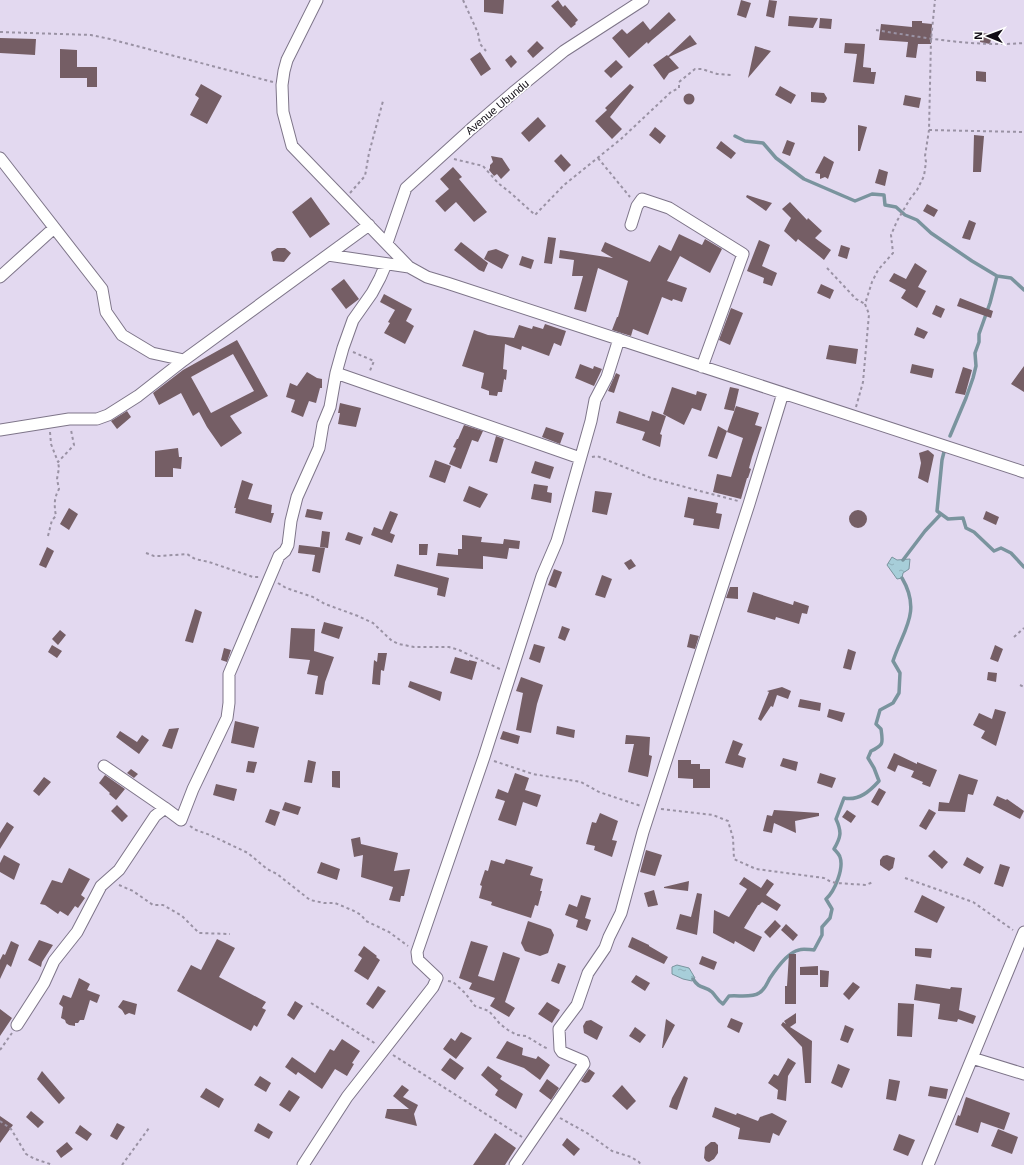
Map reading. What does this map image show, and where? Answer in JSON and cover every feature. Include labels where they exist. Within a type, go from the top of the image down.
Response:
[{"type":"street","points":[[317,0],[287,60],[282,85],[283,112],[292,146],[409,267]]},
{"type":"street","name":"Avenue Ubundu","points":[[387,243],[406,188],[515,91],[564,51],[642,0]]},
{"type":"street","points":[[0,158],[102,289],[106,312],[122,335],[152,353],[184,360]]},
{"type":"street","points":[[630,225],[637,206],[642,199],[669,208],[743,254],[702,367]]},
{"type":"street","points":[[0,430],[69,419],[97,419],[108,415],[138,396],[184,360],[369,225]]},
{"type":"street","points":[[0,277],[54,228]]},
{"type":"street","points":[[328,255],[409,267],[427,276],[1024,472]]},
{"type":"street","points":[[104,766],[166,808],[181,820],[193,789],[227,718],[229,703],[229,674],[279,556],[288,546],[291,521],[297,497],[319,448],[323,424],[330,407],[336,373],[353,320],[372,292],[386,264]]},
{"type":"street","points":[[302,1165],[347,1097],[433,987],[437,978],[418,960],[417,952],[484,756],[542,576],[557,541],[591,421],[595,400],[607,377],[620,340]]},
{"type":"street","points":[[336,373],[580,458]]},
{"type":"street","points":[[515,1165],[584,1064],[583,1061],[562,1052],[560,1049],[559,1029],[577,1005],[588,973],[604,950],[608,937],[620,915],[650,807],[749,504],[783,393]]},
{"type":"street","points":[[17,1024],[44,983],[54,961],[76,932],[101,886],[119,870],[155,816],[166,808]]},
{"type":"street","points":[[928,1165],[1024,932]]},
{"type":"street","points":[[972,1058],[1024,1074]]},
{"type":"path","points":[[463,0],[478,33],[480,44],[486,51]]},
{"type":"path","points":[[865,304],[872,282],[878,270],[893,253],[891,235],[897,221],[917,190],[924,176],[929,130],[931,40],[935,0]]},
{"type":"path","points":[[876,30],[931,40],[1003,45],[1024,43]]},
{"type":"path","points":[[0,32],[91,35],[282,85]]},
{"type":"path","points":[[443,154],[447,157],[483,166],[498,183],[535,215],[564,185],[598,158],[670,92],[679,88],[679,82],[695,69],[702,69],[717,74],[731,75]]},
{"type":"path","points":[[344,199],[365,176],[369,153],[382,102]]},
{"type":"path","points":[[929,130],[1024,132]]},
{"type":"path","points":[[598,158],[637,206]]},
{"type":"path","points":[[827,268],[856,299],[865,304],[869,314],[863,382],[853,416]]},
{"type":"path","points":[[343,348],[374,361],[365,384]]},
{"type":"path","points":[[58,462],[74,445],[69,419]]},
{"type":"path","points":[[46,422],[59,468],[57,479],[59,489],[55,496],[54,503],[56,516],[52,520],[48,536]]},
{"type":"path","points":[[580,458],[597,456],[651,478],[749,504]]},
{"type":"path","points":[[146,553],[161,556],[187,554],[195,559],[276,582],[286,588],[358,616],[372,623],[392,641],[399,644],[414,647],[449,647],[459,650],[510,674]]},
{"type":"path","points":[[1014,637],[1024,628]]},
{"type":"path","points":[[1020,685],[1024,687]]},
{"type":"path","points":[[484,756],[532,774],[581,782],[598,792],[643,807],[713,815],[728,821],[733,838],[734,859],[756,869],[824,878],[831,882],[837,883],[866,885],[873,882]]},
{"type":"path","points":[[181,820],[196,830],[248,853],[267,869],[277,874],[310,900],[324,903],[335,903],[354,910],[366,921],[389,932],[417,952]]},
{"type":"path","points":[[905,878],[973,902],[1010,929],[1024,932]]},
{"type":"path","points":[[108,879],[133,891],[153,905],[163,905],[182,916],[199,933],[230,934]]},
{"type":"path","points":[[437,978],[453,982],[465,993],[475,1006],[489,1011],[500,1024],[508,1030],[518,1035],[526,1036],[544,1047],[554,1050],[560,1049]]},
{"type":"path","points":[[311,1003],[530,1142]]},
{"type":"path","points":[[0,1050],[17,1024]]},
{"type":"path","points":[[551,1112],[587,1133],[612,1151],[631,1157],[641,1165]]},
{"type":"path","points":[[0,1121],[11,1129],[26,1154],[34,1159],[53,1165]]},
{"type":"path","points":[[122,1165],[149,1128]]},
{"type":"water","points":[[892,557],[897,560],[910,559],[909,569],[903,573],[902,578],[897,579],[887,565]]},
{"type":"water","points":[[677,965],[689,968],[695,978],[692,981],[672,974],[672,967]]},
{"type":"building","points":[[484,0],[504,0],[503,14],[484,12]]},
{"type":"building","points":[[558,0],[563,7],[565,5],[578,20],[571,28],[551,6]]},
{"type":"building","points":[[741,0],[751,3],[746,18],[737,15]]},
{"type":"building","points":[[769,0],[777,1],[774,18],[766,16]]},
{"type":"building","points":[[669,12],[676,20],[629,58],[612,38],[622,29],[627,34],[643,21],[650,30]]},
{"type":"building","points":[[789,16],[818,18],[813,28],[788,26]]},
{"type":"building","points":[[820,18],[832,19],[831,29],[819,28]]},
{"type":"building","points":[[912,21],[922,21],[922,23],[932,24],[931,44],[918,44],[916,58],[906,57],[908,42],[879,40],[881,24],[912,27]]},
{"type":"building","points":[[981,33],[992,34],[990,44],[980,42]]},
{"type":"building","points":[[690,35],[697,44],[669,57],[679,68],[669,73],[664,80],[653,65],[667,55],[668,56]]},
{"type":"building","points":[[0,38],[36,39],[35,55],[0,53]]},
{"type":"building","points":[[537,41],[544,48],[533,58],[527,51]]},
{"type":"building","points":[[845,43],[865,44],[863,67],[871,68],[871,72],[876,72],[874,84],[853,82],[857,54],[844,53]]},
{"type":"building","points":[[755,46],[771,51],[748,78]]},
{"type":"building","points":[[60,49],[77,50],[77,67],[97,67],[97,87],[87,87],[87,78],[60,78]]},
{"type":"building","points":[[480,52],[491,69],[481,76],[470,59]]},
{"type":"building","points":[[511,55],[517,62],[511,68],[505,60]]},
{"type":"building","points":[[616,60],[623,67],[611,78],[604,71]]},
{"type":"building","points":[[976,71],[986,72],[986,82],[976,81]]},
{"type":"building","points":[[201,84],[222,96],[207,124],[190,115],[199,98],[195,95]]},
{"type":"building","points":[[630,84],[634,87],[610,117],[622,129],[612,139],[595,121],[607,110],[605,108]]},
{"type":"building","points":[[780,86],[796,95],[791,104],[775,95]]},
{"type":"building","points":[[811,92],[824,93],[827,98],[826,101],[824,103],[811,102]]},
{"type":"building","points":[[687,94],[691,94],[693,95],[693,103],[687,104],[684,101],[684,97]]},
{"type":"building","points":[[905,95],[921,98],[919,108],[903,105]]},
{"type":"building","points":[[538,117],[546,126],[529,142],[521,133]]},
{"type":"building","points":[[858,125],[867,127],[860,151],[858,151]]},
{"type":"building","points":[[655,127],[666,136],[660,144],[649,135]]},
{"type":"building","points":[[974,135],[984,136],[981,172],[973,172]]},
{"type":"building","points":[[787,140],[795,143],[790,156],[782,153]]},
{"type":"building","points":[[721,141],[736,153],[731,159],[716,148]]},
{"type":"building","points":[[561,154],[571,165],[564,172],[554,161]]},
{"type":"building","points":[[491,156],[502,158],[510,170],[501,179],[497,174],[494,176],[489,170],[490,165],[493,162]]},
{"type":"building","points":[[824,156],[834,162],[828,179],[825,177],[820,179],[820,174],[815,173]]},
{"type":"building","points":[[453,167],[462,177],[459,179],[487,212],[474,222],[456,202],[445,212],[435,201],[449,189],[440,179]]},
{"type":"building","points":[[879,169],[888,172],[885,186],[875,183]]},
{"type":"building","points":[[747,195],[772,203],[766,211],[746,197]]},
{"type":"building","points":[[311,197],[330,224],[310,238],[292,212]]},
{"type":"building","points":[[790,202],[807,220],[808,218],[822,231],[815,238],[831,250],[824,260],[798,239],[796,242],[784,231],[791,218],[782,209]]},
{"type":"building","points":[[927,204],[938,210],[934,217],[923,211]]},
{"type":"building","points":[[969,220],[976,223],[970,240],[962,238]]},
{"type":"building","points":[[679,234],[702,245],[705,239],[722,249],[710,273],[680,256],[667,281],[687,288],[682,302],[673,299],[672,301],[662,297],[648,335],[633,329],[631,336],[612,330],[618,317],[628,281],[598,268],[586,312],[574,309],[583,276],[572,276],[574,260],[559,258],[560,250],[613,258],[601,251],[605,242],[650,262],[659,245],[671,251]]},
{"type":"building","points":[[548,237],[556,238],[552,264],[544,263]]},
{"type":"building","points":[[759,240],[770,245],[762,266],[777,273],[772,286],[763,283],[764,278],[747,271]]},
{"type":"building","points":[[461,242],[488,263],[484,272],[479,270],[454,250]]},
{"type":"building","points":[[841,245],[850,248],[847,259],[838,256]]},
{"type":"building","points":[[277,248],[285,248],[291,253],[284,262],[273,261],[271,252]]},
{"type":"building","points":[[496,249],[509,255],[502,269],[484,259],[488,251]]},
{"type":"building","points":[[522,256],[534,260],[531,269],[519,265]]},
{"type":"building","points":[[915,263],[927,271],[918,287],[926,291],[917,308],[901,298],[906,290],[889,281],[894,273],[906,279]]},
{"type":"building","points":[[344,279],[359,299],[346,309],[331,289]]},
{"type":"building","points":[[821,284],[834,290],[830,299],[817,293]]},
{"type":"building","points":[[384,294],[412,309],[406,321],[414,326],[405,344],[384,333],[395,310],[380,302]]},
{"type":"building","points":[[960,298],[993,311],[991,318],[957,306]]},
{"type":"building","points":[[936,305],[945,309],[941,318],[932,314]]},
{"type":"building","points":[[731,308],[743,313],[730,345],[719,340]]},
{"type":"building","points":[[545,324],[566,331],[561,346],[554,343],[549,356],[522,346],[521,350],[505,344],[503,369],[507,370],[506,380],[504,379],[502,392],[498,392],[497,396],[489,395],[489,391],[481,388],[484,373],[462,366],[474,330],[488,335],[514,338],[519,325],[532,329],[533,326],[543,329]]},
{"type":"building","points":[[917,327],[928,332],[924,339],[914,335]]},
{"type":"building","points":[[237,340],[268,396],[230,416],[242,433],[221,447],[207,427],[199,412],[193,416],[181,393],[159,405],[153,393],[183,370]],"holes":[[[233,354],[254,391],[211,413],[191,377]]]},
{"type":"building","points":[[829,345],[858,349],[856,364],[826,359]]},
{"type":"building","points":[[580,364],[593,369],[594,366],[602,369],[594,386],[575,378]]},
{"type":"building","points":[[912,364],[934,369],[932,378],[910,373]]},
{"type":"building","points":[[1024,366],[1024,392],[1011,384]]},
{"type":"building","points":[[963,367],[972,370],[965,395],[955,393]]},
{"type":"building","points":[[307,372],[317,378],[322,379],[322,388],[320,388],[316,403],[309,401],[303,417],[291,412],[295,400],[286,397],[290,383],[297,386]]},
{"type":"building","points":[[616,373],[620,375],[614,393],[608,391]]},
{"type":"building","points":[[672,387],[696,395],[697,391],[707,394],[701,411],[692,408],[684,425],[663,414]]},
{"type":"building","points":[[730,387],[739,389],[734,411],[724,409]]},
{"type":"building","points":[[340,403],[361,408],[356,427],[338,424]]},
{"type":"building","points":[[736,406],[759,413],[755,425],[762,427],[741,499],[713,492],[717,474],[731,477],[743,438],[727,432]]},
{"type":"building","points":[[127,411],[131,417],[117,429],[111,421]]},
{"type":"building","points":[[619,411],[649,421],[652,411],[666,416],[660,434],[662,435],[660,447],[642,440],[645,432],[616,423]]},
{"type":"building","points":[[464,425],[483,431],[478,442],[472,440],[461,469],[449,464],[456,448],[453,447]]},
{"type":"building","points":[[718,426],[727,431],[717,459],[708,456]]},
{"type":"building","points":[[546,427],[564,433],[560,444],[542,437]]},
{"type":"building","points":[[496,436],[504,439],[497,463],[489,461]]},
{"type":"building","points":[[178,448],[179,457],[182,457],[181,469],[173,468],[173,477],[155,477],[155,451]]},
{"type":"building","points":[[928,450],[934,455],[928,483],[918,478],[921,463],[919,453]]},
{"type":"building","points":[[435,460],[451,466],[445,483],[429,477]]},
{"type":"building","points":[[535,461],[554,467],[550,479],[531,473]]},
{"type":"building","points":[[242,480],[253,484],[248,499],[272,505],[271,513],[274,513],[271,523],[235,513],[236,508],[234,508]]},
{"type":"building","points":[[534,484],[548,486],[547,492],[552,493],[551,503],[531,499]]},
{"type":"building","points":[[469,486],[488,494],[480,508],[463,501]]},
{"type":"building","points":[[595,491],[612,493],[607,515],[592,512]]},
{"type":"building","points":[[688,497],[718,503],[716,513],[722,514],[719,529],[693,525],[694,519],[684,517]]},
{"type":"building","points":[[69,508],[78,514],[69,530],[60,524]]},
{"type":"building","points":[[307,509],[323,512],[321,520],[305,517]]},
{"type":"building","points":[[854,510],[862,510],[867,515],[865,526],[862,528],[854,528],[849,523],[849,515]]},
{"type":"building","points":[[390,511],[398,514],[390,533],[395,535],[392,543],[371,535],[374,527],[382,530]]},
{"type":"building","points":[[986,511],[999,517],[996,525],[983,519]]},
{"type":"building","points":[[322,531],[330,532],[328,548],[320,547]]},
{"type":"building","points":[[348,532],[363,537],[360,545],[345,540]]},
{"type":"building","points":[[462,535],[482,537],[481,542],[503,544],[504,539],[520,541],[519,549],[509,548],[507,559],[483,556],[483,569],[436,566],[438,553],[458,555],[458,549],[462,549]]},
{"type":"building","points":[[419,544],[428,544],[427,555],[419,555]]},
{"type":"building","points":[[299,545],[325,548],[320,573],[312,571],[315,555],[298,553]]},
{"type":"building","points":[[47,547],[54,551],[46,568],[39,565]]},
{"type":"building","points":[[631,559],[636,566],[629,570],[624,563]]},
{"type":"building","points":[[397,564],[449,578],[445,597],[437,595],[438,588],[394,576]]},
{"type":"building","points":[[554,569],[562,572],[556,588],[548,585]]},
{"type":"building","points":[[602,575],[612,579],[605,598],[595,595]]},
{"type":"building","points":[[730,587],[738,587],[738,599],[726,598]]},
{"type":"building","points":[[753,592],[793,605],[794,601],[809,606],[807,614],[802,613],[799,624],[776,617],[775,620],[747,612]]},
{"type":"building","points":[[195,609],[202,612],[193,643],[185,641]]},
{"type":"building","points":[[324,622],[343,627],[339,639],[321,633]]},
{"type":"building","points":[[562,626],[570,629],[565,641],[558,638]]},
{"type":"building","points":[[291,628],[315,629],[314,651],[334,657],[325,682],[323,695],[315,694],[318,676],[307,674],[310,660],[289,658]]},
{"type":"building","points":[[60,630],[66,635],[58,645],[52,639]]},
{"type":"building","points":[[690,634],[699,636],[695,649],[687,647]]},
{"type":"building","points":[[534,644],[545,647],[540,663],[529,659]]},
{"type":"building","points":[[52,645],[62,651],[57,658],[48,652]]},
{"type":"building","points":[[995,645],[1003,649],[998,662],[990,659]]},
{"type":"building","points":[[224,648],[231,650],[227,662],[221,660]]},
{"type":"building","points":[[848,649],[856,652],[851,670],[843,668]]},
{"type":"building","points":[[378,653],[387,653],[384,671],[381,670],[380,685],[372,684],[374,660],[377,662]]},
{"type":"building","points":[[455,657],[477,662],[472,680],[450,673]]},
{"type":"building","points":[[988,672],[997,673],[996,682],[987,680]]},
{"type":"building","points":[[521,677],[543,685],[537,704],[531,733],[516,730],[523,693],[516,691]]},
{"type":"building","points":[[410,681],[442,692],[440,701],[408,687]]},
{"type":"building","points":[[782,687],[791,691],[788,699],[777,695],[773,707],[771,706],[761,721],[758,719],[769,692],[767,691]]},
{"type":"building","points":[[800,699],[821,703],[820,711],[798,707]]},
{"type":"building","points":[[829,709],[845,713],[842,722],[827,717]]},
{"type":"building","points":[[995,709],[1006,712],[996,746],[981,738],[985,731],[973,725],[979,713],[992,719]]},
{"type":"building","points":[[235,721],[259,727],[254,748],[231,743]]},
{"type":"building","points":[[557,726],[575,730],[574,738],[556,734]]},
{"type":"building","points":[[179,728],[172,749],[162,746],[169,729]]},
{"type":"building","points":[[120,731],[137,742],[142,735],[149,740],[139,754],[116,737]]},
{"type":"building","points":[[503,731],[520,736],[518,744],[500,739]]},
{"type":"building","points":[[626,735],[650,737],[649,755],[652,756],[648,777],[628,772],[634,744],[625,744]]},
{"type":"building","points":[[733,740],[743,744],[738,755],[746,758],[743,768],[725,763]]},
{"type":"building","points":[[894,753],[917,764],[917,762],[937,770],[930,787],[911,777],[914,771],[898,765],[895,772],[887,768]]},
{"type":"building","points":[[783,758],[798,762],[796,771],[780,766]]},
{"type":"building","points":[[308,760],[316,762],[312,783],[304,782]]},
{"type":"building","points":[[678,760],[691,760],[691,764],[700,764],[700,769],[710,769],[710,788],[693,788],[693,779],[678,778]]},
{"type":"building","points":[[248,761],[257,762],[254,773],[246,772]]},
{"type":"building","points":[[131,769],[138,774],[134,778],[127,773]]},
{"type":"building","points":[[332,771],[340,771],[340,788],[332,787]]},
{"type":"building","points":[[515,773],[529,778],[525,790],[541,795],[537,807],[523,802],[516,826],[498,820],[505,801],[495,798],[498,789],[508,793]]},
{"type":"building","points":[[820,773],[836,778],[832,788],[817,783]]},
{"type":"building","points":[[959,774],[978,780],[973,795],[968,794],[965,812],[938,811],[939,802],[949,803]]},
{"type":"building","points":[[105,775],[125,789],[116,800],[99,783]]},
{"type":"building","points":[[44,777],[51,782],[39,796],[33,791]]},
{"type":"building","points":[[216,784],[237,789],[234,801],[213,795]]},
{"type":"building","points":[[879,788],[886,792],[878,806],[871,802]]},
{"type":"building","points":[[997,796],[1006,800],[1007,799],[1024,811],[1020,819],[993,805]]},
{"type":"building","points":[[285,802],[301,807],[298,815],[282,810]]},
{"type":"building","points":[[117,805],[128,816],[122,822],[111,811]]},
{"type":"building","points":[[270,809],[280,812],[275,826],[265,822]]},
{"type":"building","points":[[929,809],[936,813],[926,830],[919,826]]},
{"type":"building","points":[[774,810],[819,813],[819,816],[795,821],[796,833],[774,823],[772,833],[763,831],[767,815],[772,816]]},
{"type":"building","points":[[847,810],[856,816],[851,823],[842,817]]},
{"type":"building","points":[[600,813],[618,821],[612,840],[617,841],[612,857],[594,850],[595,846],[586,844],[592,822],[596,823]]},
{"type":"building","points":[[7,822],[14,827],[0,849],[0,833]]},
{"type":"building","points":[[360,837],[361,844],[398,853],[394,871],[410,869],[404,896],[401,896],[400,902],[389,900],[393,887],[361,877],[363,855],[354,857],[351,839]]},
{"type":"building","points":[[646,850],[662,855],[655,876],[640,872]]},
{"type":"building","points":[[934,850],[948,862],[942,869],[928,856]]},
{"type":"building","points":[[4,855],[20,864],[14,880],[0,872],[0,863]]},
{"type":"building","points":[[887,855],[895,858],[893,868],[889,871],[880,865],[880,860],[883,856]]},
{"type":"building","points":[[967,857],[984,867],[980,874],[963,865]]},
{"type":"building","points":[[506,859],[533,867],[530,875],[543,879],[540,891],[542,891],[538,906],[535,905],[531,918],[491,905],[492,902],[479,898],[482,886],[480,885],[485,870],[488,871],[491,860],[504,864]]},
{"type":"building","points":[[321,862],[340,869],[337,880],[317,873]]},
{"type":"building","points":[[1000,864],[1010,867],[1003,887],[994,884]]},
{"type":"building","points":[[69,868],[90,879],[81,895],[85,898],[78,908],[75,906],[68,916],[60,911],[58,914],[45,905],[40,904],[52,880],[62,883]]},
{"type":"building","points":[[744,877],[761,888],[767,879],[774,884],[766,895],[781,905],[777,911],[762,902],[758,905],[744,928],[762,937],[754,952],[735,941],[734,944],[713,933],[714,910],[729,917],[747,889],[739,884]]},
{"type":"building","points":[[689,881],[688,891],[664,888],[664,887]]},
{"type":"building","points":[[654,890],[658,905],[648,907],[644,893]]},
{"type":"building","points":[[697,893],[702,894],[697,935],[676,929],[680,914],[691,917]]},
{"type":"building","points":[[581,895],[591,898],[585,918],[591,920],[587,931],[576,927],[578,920],[565,915],[569,904],[577,907]]},
{"type":"building","points":[[922,895],[945,907],[937,923],[914,912]]},
{"type":"building","points":[[775,920],[781,926],[770,938],[764,932]]},
{"type":"building","points":[[528,921],[551,929],[554,935],[548,953],[540,956],[525,951],[521,943]]},
{"type":"building","points":[[786,924],[798,935],[793,941],[781,930]]},
{"type":"building","points":[[632,937],[649,945],[668,957],[664,964],[628,947]]},
{"type":"building","points":[[217,939],[235,948],[219,977],[266,1002],[262,1008],[266,1010],[257,1027],[254,1025],[251,1031],[177,991],[191,965],[201,970]]},
{"type":"building","points":[[39,940],[53,945],[42,962],[41,967],[28,960]]},
{"type":"building","points":[[11,941],[19,945],[11,967],[7,964],[0,979],[0,960],[3,954],[5,955]]},
{"type":"building","points":[[471,941],[488,946],[478,976],[494,981],[503,952],[520,958],[505,1002],[515,1008],[509,1017],[490,1006],[495,998],[469,989],[472,983],[459,978]]},
{"type":"building","points":[[364,946],[380,960],[368,980],[354,971],[362,958],[358,955]]},
{"type":"building","points":[[915,948],[932,949],[931,958],[915,956]]},
{"type":"building","points":[[789,954],[796,954],[796,1004],[785,1004],[785,986],[787,986]]},
{"type":"building","points":[[702,956],[717,962],[714,970],[699,964]]},
{"type":"building","points":[[558,963],[566,966],[559,984],[551,981]]},
{"type":"building","points":[[818,966],[818,975],[800,975],[800,967]]},
{"type":"building","points":[[820,970],[829,971],[828,987],[820,987]]},
{"type":"building","points":[[636,975],[650,983],[645,991],[631,982]]},
{"type":"building","points":[[79,978],[90,984],[87,990],[100,995],[97,1003],[90,1000],[84,1020],[80,1020],[78,1023],[75,1023],[75,1026],[69,1025],[61,1018],[63,1007],[59,1004],[63,995],[71,998]]},
{"type":"building","points":[[853,982],[860,987],[849,1000],[843,994]]},
{"type":"building","points":[[916,984],[950,989],[951,987],[962,988],[959,1010],[976,1016],[973,1024],[958,1019],[957,1022],[938,1019],[940,1004],[914,1000]]},
{"type":"building","points":[[378,986],[386,991],[373,1009],[366,1004]]},
{"type":"building","points":[[123,1000],[137,1004],[135,1015],[129,1013],[125,1015],[118,1007]]},
{"type":"building","points":[[295,1001],[303,1006],[294,1020],[287,1015]]},
{"type":"building","points":[[547,1002],[560,1010],[552,1023],[538,1014]]},
{"type":"building","points":[[898,1003],[914,1004],[912,1037],[897,1036]]},
{"type":"building","points":[[0,1009],[12,1018],[0,1036]]},
{"type":"building","points":[[796,1013],[796,1023],[790,1027],[812,1041],[811,1083],[805,1083],[802,1047],[781,1025],[783,1022],[786,1024],[784,1021]]},
{"type":"building","points":[[731,1018],[743,1023],[739,1033],[727,1027]]},
{"type":"building","points":[[666,1019],[675,1025],[662,1048]]},
{"type":"building","points":[[591,1020],[603,1027],[597,1040],[584,1033],[583,1026],[586,1021]]},
{"type":"building","points":[[845,1025],[854,1029],[848,1043],[840,1040]]},
{"type":"building","points":[[635,1027],[646,1035],[640,1043],[629,1036]]},
{"type":"building","points":[[461,1032],[472,1038],[456,1059],[443,1049],[451,1038],[455,1041]]},
{"type":"building","points":[[342,1039],[360,1051],[352,1063],[354,1064],[347,1076],[335,1069],[322,1089],[298,1072],[296,1075],[285,1067],[292,1057],[315,1073],[330,1049],[334,1051]]},
{"type":"building","points":[[507,1041],[523,1048],[522,1055],[536,1059],[538,1056],[550,1065],[540,1080],[524,1068],[496,1058]]},
{"type":"building","points":[[450,1058],[464,1068],[455,1080],[441,1070]]},
{"type":"building","points":[[788,1058],[796,1063],[788,1076],[786,1101],[777,1099],[778,1090],[768,1083],[774,1074],[778,1076]]},
{"type":"building","points":[[838,1064],[850,1069],[842,1088],[831,1083]]},
{"type":"building","points":[[488,1066],[502,1076],[500,1079],[523,1094],[516,1109],[495,1095],[498,1090],[481,1075]]},
{"type":"building","points":[[589,1069],[595,1073],[589,1082],[585,1083],[581,1081]]},
{"type":"building","points":[[42,1071],[65,1098],[59,1104],[37,1079]]},
{"type":"building","points":[[260,1076],[271,1083],[266,1092],[254,1085]]},
{"type":"building","points":[[684,1076],[688,1078],[677,1110],[669,1107],[672,1098]]},
{"type":"building","points":[[547,1079],[559,1088],[551,1100],[539,1091]]},
{"type":"building","points":[[889,1079],[900,1081],[896,1101],[886,1099]]},
{"type":"building","points":[[402,1085],[409,1090],[403,1097],[418,1105],[414,1114],[417,1126],[385,1118],[387,1109],[409,1109],[393,1096]]},
{"type":"building","points":[[622,1085],[636,1101],[627,1110],[612,1096]]},
{"type":"building","points":[[930,1086],[948,1089],[946,1099],[928,1096]]},
{"type":"building","points":[[206,1088],[224,1099],[219,1108],[200,1097]]},
{"type":"building","points":[[289,1090],[300,1097],[290,1112],[279,1105]]},
{"type":"building","points":[[966,1097],[1010,1113],[1004,1130],[981,1122],[978,1133],[955,1125],[958,1115],[960,1116]]},
{"type":"building","points":[[715,1107],[758,1121],[760,1117],[772,1113],[787,1121],[779,1136],[773,1133],[770,1143],[738,1139],[740,1128],[712,1117]]},
{"type":"building","points":[[31,1111],[44,1122],[38,1128],[26,1117]]},
{"type":"building","points":[[0,1116],[13,1125],[0,1143]]},
{"type":"building","points":[[117,1123],[125,1127],[117,1140],[110,1136]]},
{"type":"building","points":[[258,1123],[273,1132],[269,1139],[254,1131]]},
{"type":"building","points":[[80,1125],[92,1134],[87,1141],[75,1133]]},
{"type":"building","points":[[998,1129],[1018,1137],[1012,1154],[991,1146]]},
{"type":"building","points":[[495,1133],[516,1148],[505,1165],[473,1165]]},
{"type":"building","points":[[899,1134],[915,1140],[908,1156],[893,1150]]},
{"type":"building","points":[[567,1138],[580,1149],[574,1156],[562,1145]]},
{"type":"building","points":[[67,1142],[73,1149],[61,1158],[56,1151]]},
{"type":"building","points":[[711,1142],[715,1142],[718,1145],[718,1153],[714,1159],[709,1162],[704,1158],[705,1147]]},
{"type":"waterway","points":[[735,136],[745,141],[763,143],[776,158],[804,179],[855,201],[872,194],[884,195],[885,205],[896,207],[905,215],[917,220],[931,233],[972,261],[997,276],[1011,278],[1024,290]]},
{"type":"waterway","points":[[950,436],[973,378],[976,366],[975,353],[979,342],[979,334],[990,303],[997,276]]},
{"type":"waterway","points":[[944,452],[937,511],[948,519],[963,518],[966,528],[974,532],[994,551],[1001,548],[1011,553],[1024,567]]},
{"type":"waterway","points":[[903,560],[925,531],[941,514]]},
{"type":"waterway","points":[[693,979],[698,985],[712,992],[723,1004],[729,996],[756,995],[763,990],[770,978],[787,957],[795,951],[801,949],[814,950],[822,935],[822,927],[830,918],[832,909],[826,899],[833,891],[841,867],[840,857],[834,849],[840,834],[836,819],[844,798],[849,799],[859,797],[868,792],[879,781],[868,758],[871,751],[882,743],[881,729],[876,724],[880,710],[893,703],[899,693],[900,673],[893,661],[906,630],[911,611],[908,590],[902,578]]}]
